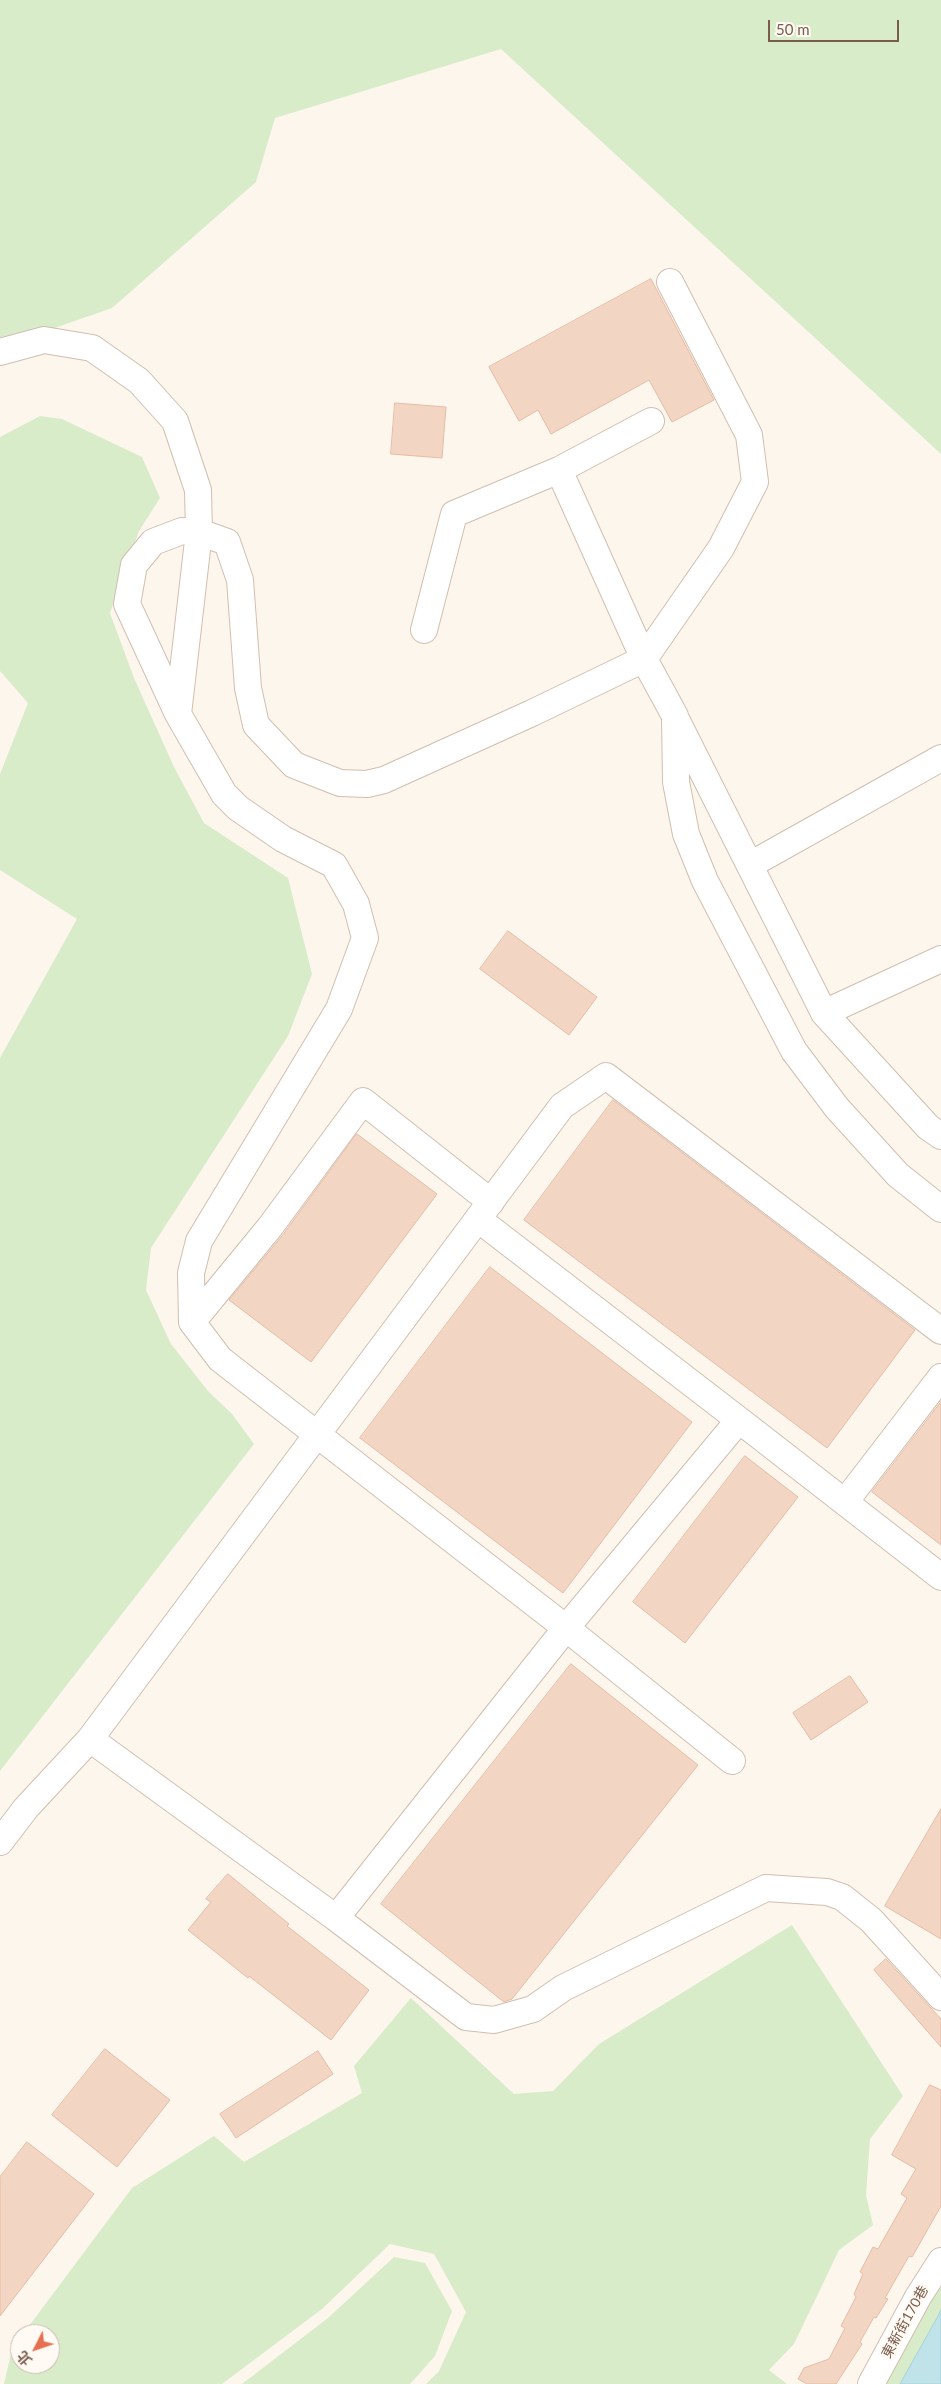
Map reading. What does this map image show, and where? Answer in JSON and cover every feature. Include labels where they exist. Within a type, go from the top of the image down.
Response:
[{"type":"street","points":[[670,282],[749,435],[754,482],[721,548],[644,658],[532,713],[384,780],[366,784],[340,783],[294,765],[256,725],[248,688],[240,580],[227,542],[199,532],[182,531],[153,542],[134,565],[128,604],[178,714],[224,794],[238,808],[283,839],[334,865],[356,904],[365,938],[339,1008],[200,1242],[190,1273],[192,1322],[220,1359],[566,1628],[732,1761]]},
{"type":"street","points":[[0,352],[44,340],[92,348],[139,381],[175,421],[198,490],[199,532],[178,714]]},
{"type":"street","points":[[424,630],[454,514],[559,470],[651,421]]},
{"type":"street","points":[[559,470],[644,658],[824,1013],[928,1127],[941,1136]]},
{"type":"street","points":[[675,716],[676,782],[686,834],[705,881],[794,1051],[837,1108],[898,1175],[941,1209]]},
{"type":"street","points":[[750,865],[941,758]]},
{"type":"street","points":[[824,1013],[941,960]]},
{"type":"street","points":[[0,1842],[26,1808],[90,1739],[562,1106],[606,1076],[941,1331]]},
{"type":"street","points":[[192,1322],[270,1227],[363,1101],[484,1210],[739,1420],[941,1577]]},
{"type":"street","points":[[845,1502],[941,1377]]},
{"type":"street","points":[[336,1918],[566,1628],[739,1420]]},
{"type":"street","points":[[90,1739],[336,1918],[466,2017],[494,2020],[533,2009],[562,1988],[766,1888],[827,1892],[842,1896],[871,1920],[941,1997]]},
{"type":"street","name":"東新街170巷","points":[[871,2384],[918,2297],[941,2261]]},
{"type":"green space","points":[[0,0],[941,0],[941,454],[501,49],[275,118],[256,182],[112,308],[0,347]]},
{"type":"green space","points":[[40,416],[62,419],[142,457],[160,498],[139,531],[110,613],[134,678],[174,767],[204,823],[288,878],[312,974],[288,1036],[151,1248],[146,1290],[171,1344],[208,1391],[232,1414],[254,1444],[0,1771],[0,1058],[77,919],[0,870],[0,774],[28,703],[0,671],[0,437]]},
{"type":"green space","points":[[792,1925],[903,2096],[870,2139],[866,2195],[873,2225],[839,2250],[794,2344],[769,2370],[787,2384],[426,2384],[439,2371],[466,2312],[434,2254],[390,2244],[322,2309],[222,2384],[4,2384],[10,2358],[10,2374],[60,2374],[60,2324],[30,2324],[132,2188],[214,2136],[244,2162],[362,2093],[354,2066],[411,1998],[514,2094],[553,2091],[599,2044]]},
{"type":"green space","points":[[394,2257],[425,2263],[452,2311],[435,2356],[410,2384],[242,2384],[328,2318]]},
{"type":"green space","points":[[941,2269],[941,2384],[875,2384]]},
{"type":"water","points":[[941,2310],[941,2384],[900,2384],[938,2316]]},
{"type":"building","points":[[651,279],[714,400],[672,422],[649,380],[551,434],[538,410],[519,421],[489,367]]},
{"type":"building","points":[[395,403],[446,407],[442,458],[391,454]]},
{"type":"building","points":[[508,931],[597,997],[569,1035],[480,969]]},
{"type":"building","points":[[613,1100],[915,1330],[827,1448],[524,1220]]},
{"type":"building","points":[[357,1134],[437,1194],[311,1362],[229,1300],[282,1236]]},
{"type":"building","points":[[490,1267],[692,1422],[563,1593],[360,1438]]},
{"type":"building","points":[[941,1402],[941,1545],[872,1492]]},
{"type":"building","points":[[745,1456],[798,1497],[685,1643],[633,1602]]},
{"type":"building","points":[[571,1664],[698,1765],[512,1999],[504,2002],[381,1904]]},
{"type":"building","points":[[850,1676],[868,1702],[811,1740],[793,1713]]},
{"type":"building","points":[[941,1809],[941,1939],[885,1906]]},
{"type":"building","points":[[228,1874],[289,1924],[287,1926],[369,1990],[331,2040],[188,1930],[211,1902],[206,1899]]},
{"type":"building","points":[[886,1959],[941,2019],[941,2047],[874,1970]]},
{"type":"building","points":[[105,2049],[170,2100],[117,2167],[52,2115]]},
{"type":"building","points":[[318,2051],[333,2074],[236,2138],[220,2114]]},
{"type":"building","points":[[930,2085],[941,2090],[941,2206],[912,2257],[909,2256],[885,2298],[888,2299],[876,2318],[874,2317],[860,2342],[862,2344],[836,2384],[807,2384],[798,2379],[804,2368],[829,2359],[845,2328],[841,2326],[856,2297],[854,2294],[863,2274],[860,2272],[873,2247],[878,2249],[907,2198],[901,2194],[916,2169],[892,2155]]},
{"type":"building","points":[[27,2142],[94,2194],[0,2316],[0,2177]]}]
